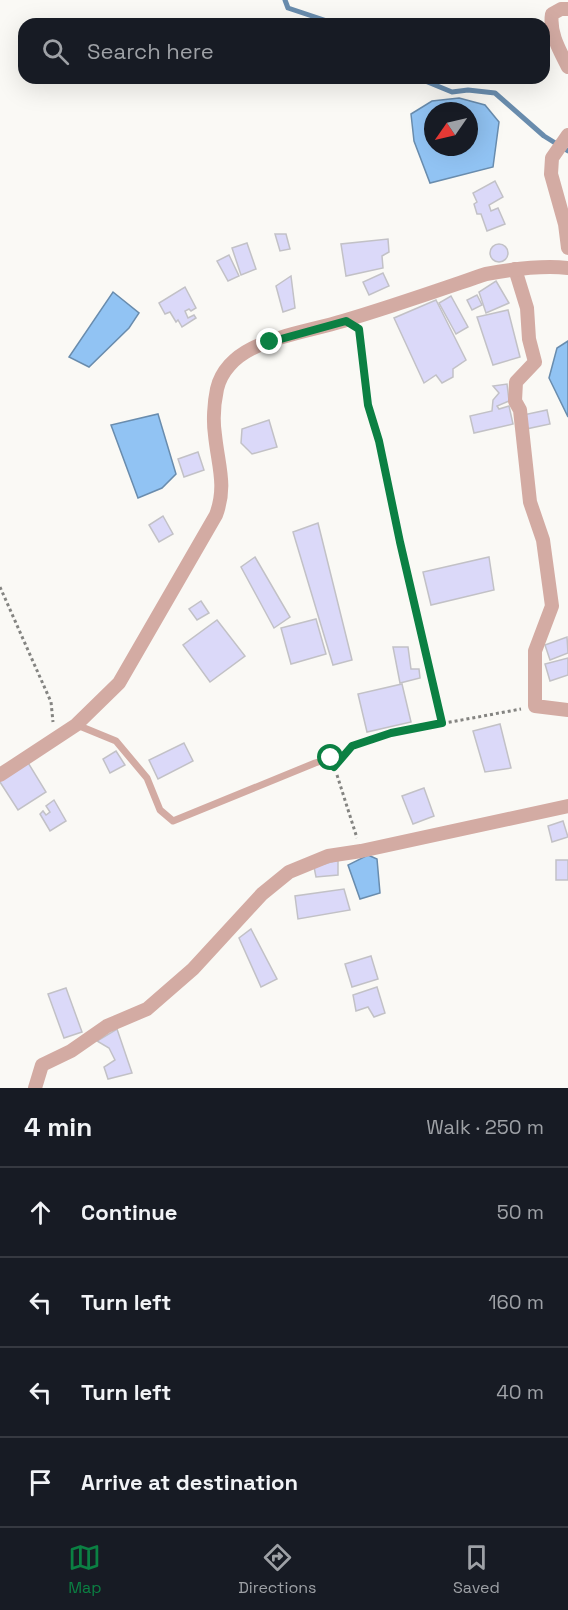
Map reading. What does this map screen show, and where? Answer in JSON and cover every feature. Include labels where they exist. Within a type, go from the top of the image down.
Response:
[{"type":"street","points":[[568,9],[561,9],[552,14],[551,22],[556,42],[568,67]]},
{"type":"street","points":[[568,135],[552,158],[551,174],[565,224],[568,248]]},
{"type":"street","points":[[0,775],[76,725],[119,682],[216,516],[222,500],[220,462],[214,430],[217,389],[228,366],[252,349],[346,321],[486,274],[552,266],[568,268]]},
{"type":"street","points":[[515,269],[527,308],[529,339],[535,362],[516,382],[515,401],[520,410],[530,502],[543,540],[552,606],[536,651],[535,706],[568,710]]},
{"type":"street","points":[[35,1088],[42,1065],[71,1051],[107,1026],[147,1009],[193,969],[262,894],[289,872],[327,856],[361,851],[568,806]]},
{"type":"lane","points":[[76,725],[116,741],[147,778],[160,810],[173,821],[315,763],[331,758],[334,767]]},
{"type":"path","points":[[346,321],[359,329],[368,405],[379,441],[442,723]]},
{"type":"path","points":[[0,587],[51,702],[54,739]]},
{"type":"path","points":[[361,851],[334,767],[352,746],[391,733],[535,706]]},
{"type":"water","points":[[459,98],[474,102],[430,102]]},
{"type":"water","points":[[478,103],[485,105],[499,122],[493,167],[430,183],[414,141],[411,114],[424,106],[424,156],[478,156]]},
{"type":"water","points":[[113,292],[139,313],[129,328],[89,367],[69,357]]},
{"type":"water","points":[[568,341],[568,417],[549,378],[557,348]]},
{"type":"water","points":[[158,414],[176,474],[162,488],[138,498],[111,425]]},
{"type":"water","points":[[368,855],[377,859],[380,893],[360,899],[348,865]]},
{"type":"building","points":[[495,181],[503,197],[489,205],[491,211],[498,208],[505,224],[487,231],[481,214],[477,214],[474,204],[477,202],[473,193]]},
{"type":"building","points":[[275,234],[286,234],[290,249],[280,251]]},
{"type":"building","points":[[388,239],[389,252],[382,256],[383,268],[346,276],[341,244]]},
{"type":"building","points":[[247,243],[256,269],[241,275],[232,248]]},
{"type":"building","points":[[499,244],[507,249],[508,253],[503,261],[499,262],[491,257],[490,253],[495,245]]},
{"type":"building","points":[[229,255],[239,276],[228,281],[217,261]]},
{"type":"building","points":[[383,273],[389,286],[369,295],[363,282]]},
{"type":"building","points":[[291,276],[295,308],[283,312],[276,286]]},
{"type":"building","points":[[496,281],[509,303],[486,313],[479,292]]},
{"type":"building","points":[[185,287],[196,308],[185,311],[188,318],[194,315],[196,318],[182,327],[170,312],[165,314],[159,303]]},
{"type":"building","points":[[477,295],[482,305],[472,310],[467,300]]},
{"type":"building","points":[[451,296],[468,327],[456,334],[439,303]]},
{"type":"building","points":[[436,300],[466,360],[453,369],[453,377],[442,383],[436,375],[424,383],[394,318]]},
{"type":"building","points":[[508,310],[520,357],[493,365],[477,317]]},
{"type":"building","points":[[507,384],[509,401],[497,406],[499,409],[509,406],[513,424],[474,433],[470,416],[492,411],[493,400],[499,393],[493,386]]},
{"type":"building","points":[[547,410],[550,424],[526,429],[523,415]]},
{"type":"building","points":[[269,420],[277,447],[252,454],[241,443],[242,429]]},
{"type":"building","points":[[198,452],[204,470],[184,477],[178,459]]},
{"type":"building","points":[[163,516],[173,534],[159,542],[149,525]]},
{"type":"building","points":[[318,523],[352,660],[333,665],[293,532]]},
{"type":"building","points":[[255,557],[290,617],[274,628],[241,567]]},
{"type":"building","points":[[489,557],[494,590],[431,605],[423,572]]},
{"type":"building","points":[[201,601],[209,613],[197,620],[189,609]]},
{"type":"building","points":[[316,619],[326,654],[291,664],[281,628]]},
{"type":"building","points":[[217,620],[245,656],[210,682],[183,645]]},
{"type":"building","points":[[567,637],[568,653],[550,660],[545,645]]},
{"type":"building","points":[[393,647],[408,647],[411,669],[419,669],[420,678],[400,683]]},
{"type":"building","points":[[568,658],[568,675],[550,681],[545,664]]},
{"type":"building","points":[[402,684],[411,722],[367,732],[358,694]]},
{"type":"building","points":[[500,724],[511,768],[485,772],[473,731]]},
{"type":"building","points":[[184,743],[193,761],[158,779],[149,760]]},
{"type":"building","points":[[116,751],[125,765],[110,773],[103,759]]},
{"type":"building","points":[[27,761],[46,792],[18,810],[0,782],[0,778]]},
{"type":"building","points":[[424,788],[434,816],[413,824],[402,796]]},
{"type":"building","points":[[54,800],[66,821],[50,831],[40,814],[43,811],[46,815],[50,812],[46,806]]},
{"type":"building","points":[[563,821],[568,837],[552,842],[548,826]]},
{"type":"building","points":[[338,860],[338,875],[316,877],[314,867]]},
{"type":"building","points":[[556,860],[568,860],[568,880],[556,880]]},
{"type":"building","points":[[344,889],[350,910],[298,919],[295,896]]},
{"type":"building","points":[[251,929],[277,979],[261,987],[239,938]]},
{"type":"building","points":[[371,956],[378,979],[352,987],[345,964]]},
{"type":"building","points":[[377,987],[385,1013],[374,1017],[368,1007],[356,1011],[353,995]]},
{"type":"building","points":[[66,988],[82,1032],[64,1038],[48,994]]},
{"type":"building","points":[[117,1029],[132,1073],[108,1079],[104,1067],[115,1060],[109,1048],[97,1041]]},
{"type":"waterway","points":[[285,0],[288,8],[318,18]]},
{"type":"waterway","points":[[433,84],[452,92],[468,90],[495,93],[544,136],[568,151]]},
{"type":"route","points":[[270,342],[346,321],[359,329],[368,405],[379,441],[442,723],[391,733],[352,746],[334,767],[331,758]]}]
